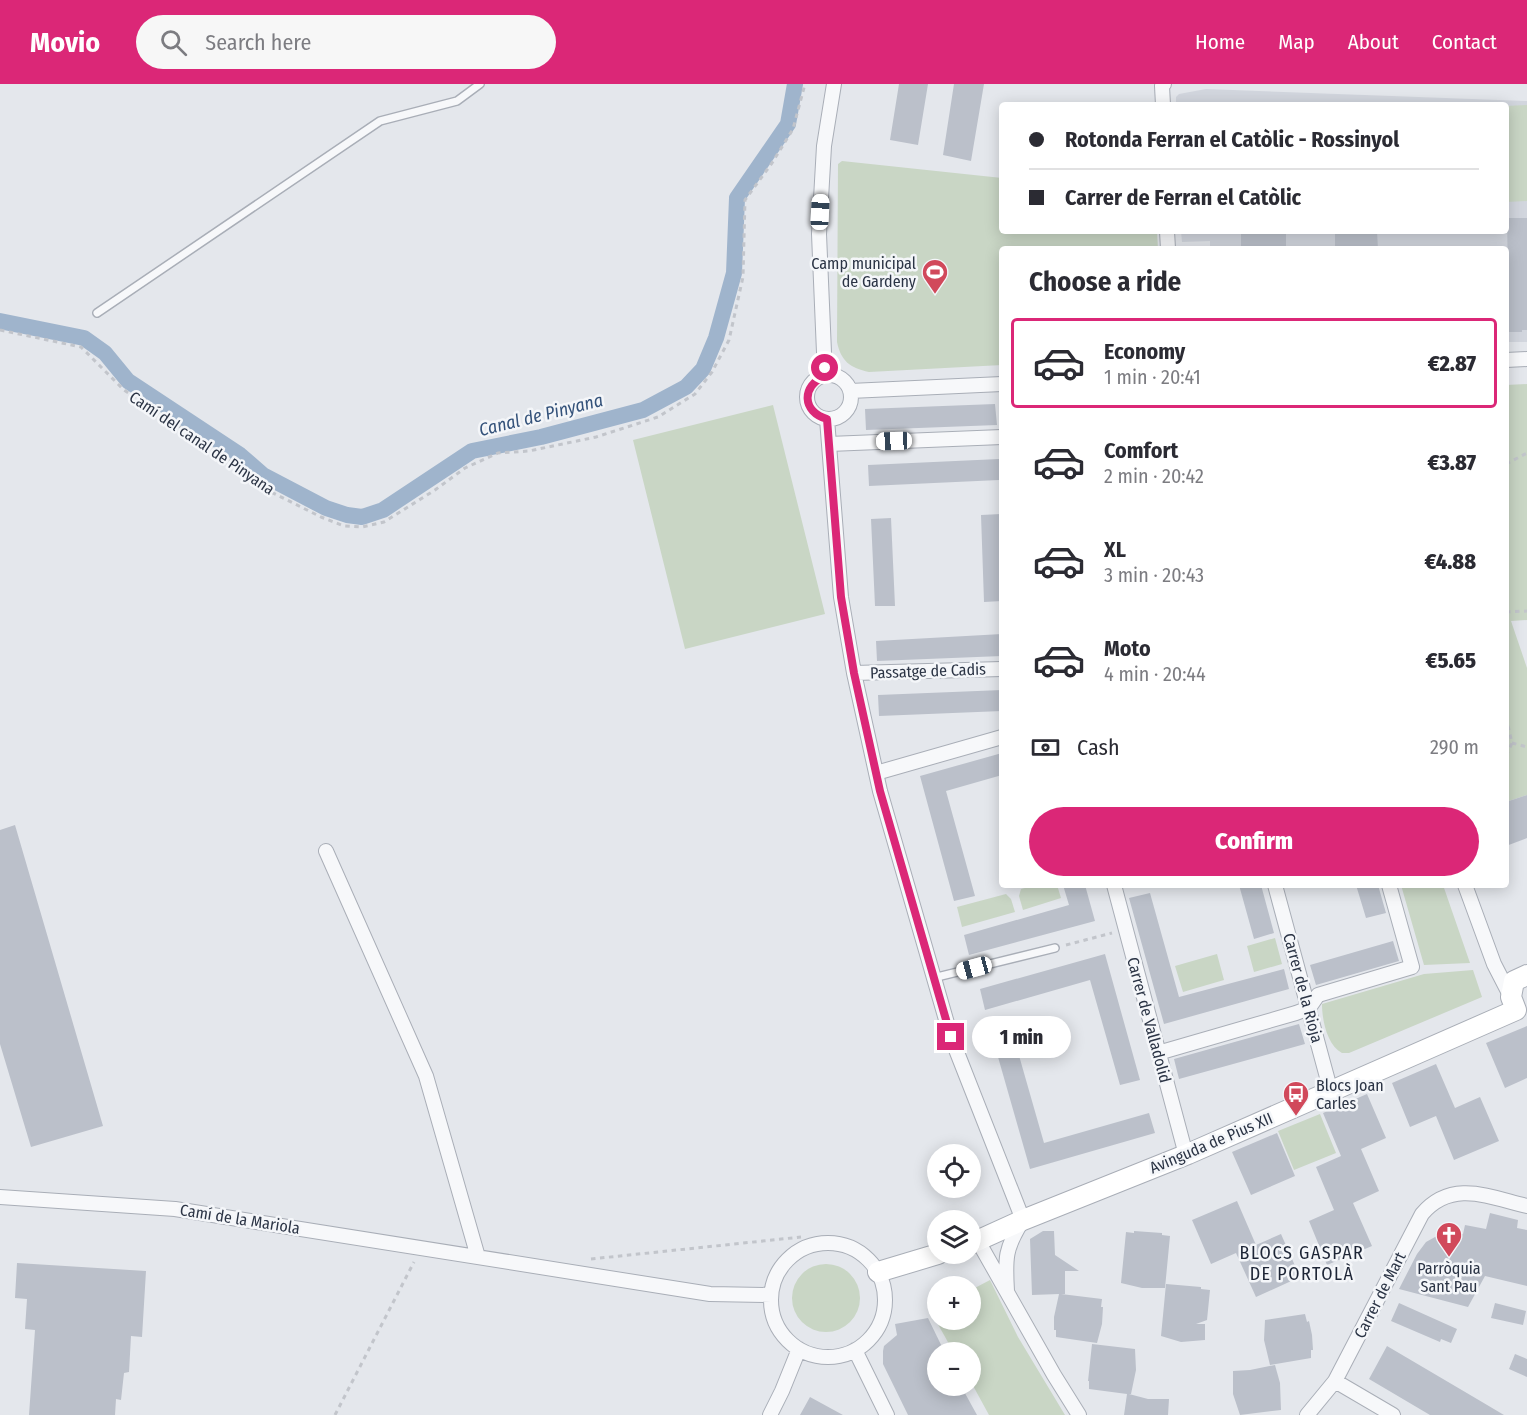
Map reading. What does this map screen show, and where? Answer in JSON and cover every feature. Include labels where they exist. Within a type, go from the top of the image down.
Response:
[{"type":"street","points":[[825,376],[819,234],[824,146],[834,84]]},
{"type":"street","points":[[1163,102],[1162,86],[1164,84]]},
{"type":"street","points":[[1509,360],[1527,359]]},
{"type":"street","points":[[825,376],[838,377],[844,381],[850,391],[851,399],[846,412],[834,419],[827,419],[815,413],[808,402],[813,382],[825,376]]},
{"type":"street","points":[[850,391],[999,384]]},
{"type":"street","points":[[827,419],[841,597],[854,673],[876,773],[951,1037],[1023,1220],[1011,1239],[1005,1261],[1007,1291]]},
{"type":"street","points":[[829,444],[999,437]]},
{"type":"street","name":"Passatge de Cadis","points":[[854,673],[999,669]]},
{"type":"street","points":[[876,773],[999,738]]},
{"type":"street","points":[[326,851],[426,1076],[478,1257]]},
{"type":"street","name":"Carrer de Valladolid","points":[[1115,888],[1186,1155]]},
{"type":"street","name":"Carrer de la Rioja","points":[[1276,888],[1331,1092]]},
{"type":"street","points":[[1158,1053],[1309,1008],[1318,995],[1412,967],[1390,888]]},
{"type":"street","points":[[1466,888],[1494,964],[1518,1007]]},
{"type":"street","points":[[1518,1007],[1514,981],[1527,975]]},
{"type":"street","name":"Avinguda de Pius XII","points":[[981,1240],[1023,1220],[1186,1155],[1518,1007]]},
{"type":"street","name":"Carrer de Mart","points":[[1307,1415],[1335,1381],[1428,1206],[1452,1194],[1466,1192],[1527,1206]]},
{"type":"street","name":"Camí de la Mariola","points":[[0,1197],[175,1209],[710,1294],[771,1295]]},
{"type":"street","points":[[816,1244],[834,1244],[851,1248],[867,1258],[878,1272],[884,1294],[883,1316],[877,1330],[855,1350],[837,1356],[817,1356],[799,1349],[786,1339],[777,1326],[772,1311],[771,1295],[776,1278],[785,1262],[799,1251],[816,1244]]},
{"type":"street","points":[[981,1253],[1007,1291],[1079,1415]]},
{"type":"street","points":[[878,1272],[927,1257]]},
{"type":"street","points":[[770,1415],[799,1349]]},
{"type":"street","points":[[855,1350],[887,1415]]},
{"type":"street","points":[[1335,1381],[1394,1415]]},
{"type":"lane","points":[[97,313],[380,121],[457,101],[480,84]]},
{"type":"lane","points":[[933,978],[1055,948]]},
{"type":"path","name":"Camí del canal de Pinyana","points":[[0,330],[81,347],[124,390],[230,460],[255,484],[344,526],[362,527],[384,522],[465,468],[498,453],[529,451],[596,437],[658,417],[695,394],[712,372],[729,340],[743,277],[745,200],[793,129],[805,84]]},
{"type":"path","points":[[1509,462],[1527,453]]},
{"type":"path","points":[[1509,612],[1527,611]]},
{"type":"path","points":[[1509,730],[1512,743],[1509,750]]},
{"type":"path","points":[[1512,743],[1527,747]]},
{"type":"path","points":[[1055,948],[1125,929]]},
{"type":"path","points":[[588,1260],[801,1237]]},
{"type":"path","points":[[335,1415],[422,1247]]},
{"type":"shaded area","points":[[1206,89],[1527,101],[1527,342],[1509,342],[1509,246],[1210,246],[1210,241],[1182,242],[1181,234],[1509,234],[1509,102],[1176,102],[1179,94]]},
{"type":"green space","points":[[1527,105],[1527,201],[1509,202],[1509,106]]},
{"type":"green space","name":"Camp municipal de Gardeny","points":[[842,161],[999,178],[999,234],[1157,234],[1158,246],[999,246],[999,365],[869,372],[847,363],[837,342],[838,164]]},
{"type":"green space","points":[[1527,384],[1527,620],[1511,621],[1527,668],[1527,795],[1509,801],[1509,385]]},
{"type":"green space","points":[[773,405],[825,614],[685,649],[633,440]]},
{"type":"green space","points":[[1058,888],[1061,898],[1023,910],[1019,896],[1021,889]]},
{"type":"green space","points":[[1402,888],[1444,888],[1470,963],[1424,965]]},
{"type":"green space","points":[[1006,894],[1011,899],[1015,912],[962,927],[957,907]]},
{"type":"green space","points":[[1275,938],[1282,964],[1254,972],[1247,946]]},
{"type":"green space","points":[[1217,954],[1224,980],[1183,992],[1175,966]]},
{"type":"green space","points":[[1473,970],[1482,997],[1349,1053],[1342,1053],[1329,1038],[1324,1024],[1322,1004],[1424,974]]},
{"type":"green space","points":[[1320,1114],[1336,1153],[1294,1170],[1278,1131]]},
{"type":"green space","points":[[826,1264],[839,1267],[850,1274],[857,1285],[860,1298],[857,1311],[850,1322],[839,1329],[826,1332],[813,1329],[802,1322],[795,1311],[792,1298],[795,1285],[802,1274],[813,1267]]},
{"type":"green space","points":[[990,1280],[1018,1337],[1065,1415],[989,1415],[979,1396],[981,1396],[981,1342],[948,1342],[941,1330],[981,1330],[981,1285]]},
{"type":"building","points":[[899,84],[928,84],[918,145],[890,140]]},
{"type":"building","points":[[954,84],[984,84],[971,161],[943,155]]},
{"type":"building","points":[[1509,218],[1527,218],[1527,330],[1522,330],[1522,332],[1509,332]]},
{"type":"building","points":[[1241,234],[1286,234],[1286,246],[1241,246]]},
{"type":"building","points":[[1335,234],[1377,234],[1378,246],[1335,246]]},
{"type":"building","points":[[995,404],[997,425],[866,430],[865,409]]},
{"type":"building","points":[[999,459],[999,480],[869,486],[868,465]]},
{"type":"building","points":[[999,514],[999,601],[984,602],[981,515]]},
{"type":"building","points":[[891,518],[895,606],[875,606],[871,519]]},
{"type":"building","points":[[999,634],[999,656],[877,661],[876,641]]},
{"type":"building","points":[[999,690],[999,711],[879,716],[878,695]]},
{"type":"building","points":[[999,754],[999,776],[946,791],[975,896],[954,901],[920,776]]},
{"type":"building","points":[[1527,795],[1527,838],[1509,845],[1509,801]]},
{"type":"building","points":[[15,825],[103,1126],[31,1147],[0,1044],[0,830]]},
{"type":"building","points":[[1064,888],[1086,888],[1095,921],[969,955],[964,935],[1069,905]]},
{"type":"building","points":[[1240,888],[1262,888],[1274,933],[1254,939]]},
{"type":"building","points":[[1357,888],[1379,888],[1386,913],[1366,918]]},
{"type":"building","points":[[1150,893],[1179,997],[1284,969],[1289,989],[1164,1024],[1129,898]]},
{"type":"building","points":[[1393,941],[1399,961],[1316,985],[1310,965]]},
{"type":"building","points":[[1105,954],[1140,1080],[1120,1085],[1090,980],[985,1010],[980,989]]},
{"type":"building","points":[[1299,1024],[1305,1044],[1179,1079],[1174,1059]]},
{"type":"building","points":[[1527,1026],[1527,1078],[1505,1088],[1486,1043]]},
{"type":"building","points":[[1014,1038],[1044,1143],[1149,1113],[1155,1133],[1030,1169],[994,1043]]},
{"type":"building","points":[[1436,1064],[1455,1108],[1480,1097],[1499,1141],[1454,1160],[1436,1116],[1410,1127],[1392,1083]]},
{"type":"building","points":[[1367,1094],[1386,1138],[1361,1149],[1379,1191],[1353,1203],[1372,1246],[1327,1265],[1309,1221],[1334,1210],[1316,1167],[1341,1156],[1323,1113]]},
{"type":"building","points":[[1277,1133],[1295,1176],[1251,1195],[1232,1152]]},
{"type":"building","points":[[1237,1201],[1256,1245],[1281,1234],[1300,1277],[1256,1297],[1236,1253],[1211,1264],[1192,1220]]},
{"type":"building","name":"Parròquia Sant Pau","points":[[1490,1213],[1518,1220],[1517,1228],[1527,1230],[1527,1286],[1485,1276],[1468,1307],[1399,1289],[1417,1254],[1426,1242],[1444,1232],[1463,1234],[1465,1225],[1486,1229]]},
{"type":"building","points":[[1043,1231],[1054,1231],[1055,1255],[1079,1271],[1065,1271],[1065,1294],[1061,1294],[1102,1299],[1102,1324],[1097,1343],[1056,1337],[1054,1317],[1059,1294],[1032,1295],[1030,1239]]},
{"type":"building","points":[[1134,1231],[1162,1233],[1162,1235],[1170,1236],[1165,1288],[1142,1288],[1121,1283],[1126,1232],[1134,1233]]},
{"type":"building","points":[[17,1263],[146,1271],[142,1337],[131,1336],[129,1372],[124,1373],[121,1400],[116,1399],[115,1415],[29,1415],[35,1330],[25,1329],[27,1299],[15,1298]]},
{"type":"building","points":[[1166,1284],[1210,1290],[1207,1320],[1196,1324],[1205,1324],[1205,1340],[1181,1342],[1161,1336]]},
{"type":"building","points":[[1399,1303],[1457,1329],[1451,1343],[1441,1339],[1440,1342],[1391,1321]]},
{"type":"building","points":[[1495,1303],[1526,1311],[1523,1325],[1491,1318]]},
{"type":"building","points":[[1305,1314],[1312,1335],[1311,1358],[1270,1365],[1264,1340],[1265,1320]]},
{"type":"building","points":[[927,1318],[927,1330],[934,1330],[940,1342],[927,1342],[927,1396],[967,1396],[977,1415],[908,1415],[883,1364],[884,1346],[897,1335],[895,1324]]},
{"type":"building","points":[[1092,1344],[1135,1349],[1136,1370],[1131,1394],[1129,1394],[1148,1399],[1169,1399],[1168,1415],[1124,1415],[1127,1394],[1089,1389]]},
{"type":"building","points":[[1387,1346],[1504,1415],[1430,1415],[1369,1379]]},
{"type":"building","points":[[1515,1354],[1527,1359],[1527,1377],[1509,1369]]},
{"type":"building","points":[[1275,1365],[1280,1383],[1281,1410],[1240,1415],[1233,1394],[1233,1371]]},
{"type":"building","points":[[810,1397],[843,1415],[800,1415]]},
{"type":"waterway","name":"Canal de Pinyana","points":[[0,321],[84,338],[105,353],[128,381],[240,455],[263,475],[326,508],[362,517],[383,510],[472,451],[541,437],[643,410],[686,387],[703,369],[716,338],[734,273],[737,198],[788,124],[795,84]]},
{"type":"place","name":"Camp municipal de Gardeny","points":[[935,295]]},
{"type":"place","name":"Blocs Joan Carles","points":[[1296,1117]]},
{"type":"place","name":"Parròquia Sant Pau","points":[[1449,1258]]},
{"type":"district","name":"BLOCS GASPAR DE PORTOLÀ","points":[[1302,1263]]},
{"type":"route","points":[[825,368],[825,376],[818,378],[809,388],[808,402],[815,413],[827,419],[841,597],[854,673],[880,791],[951,1037]]}]
